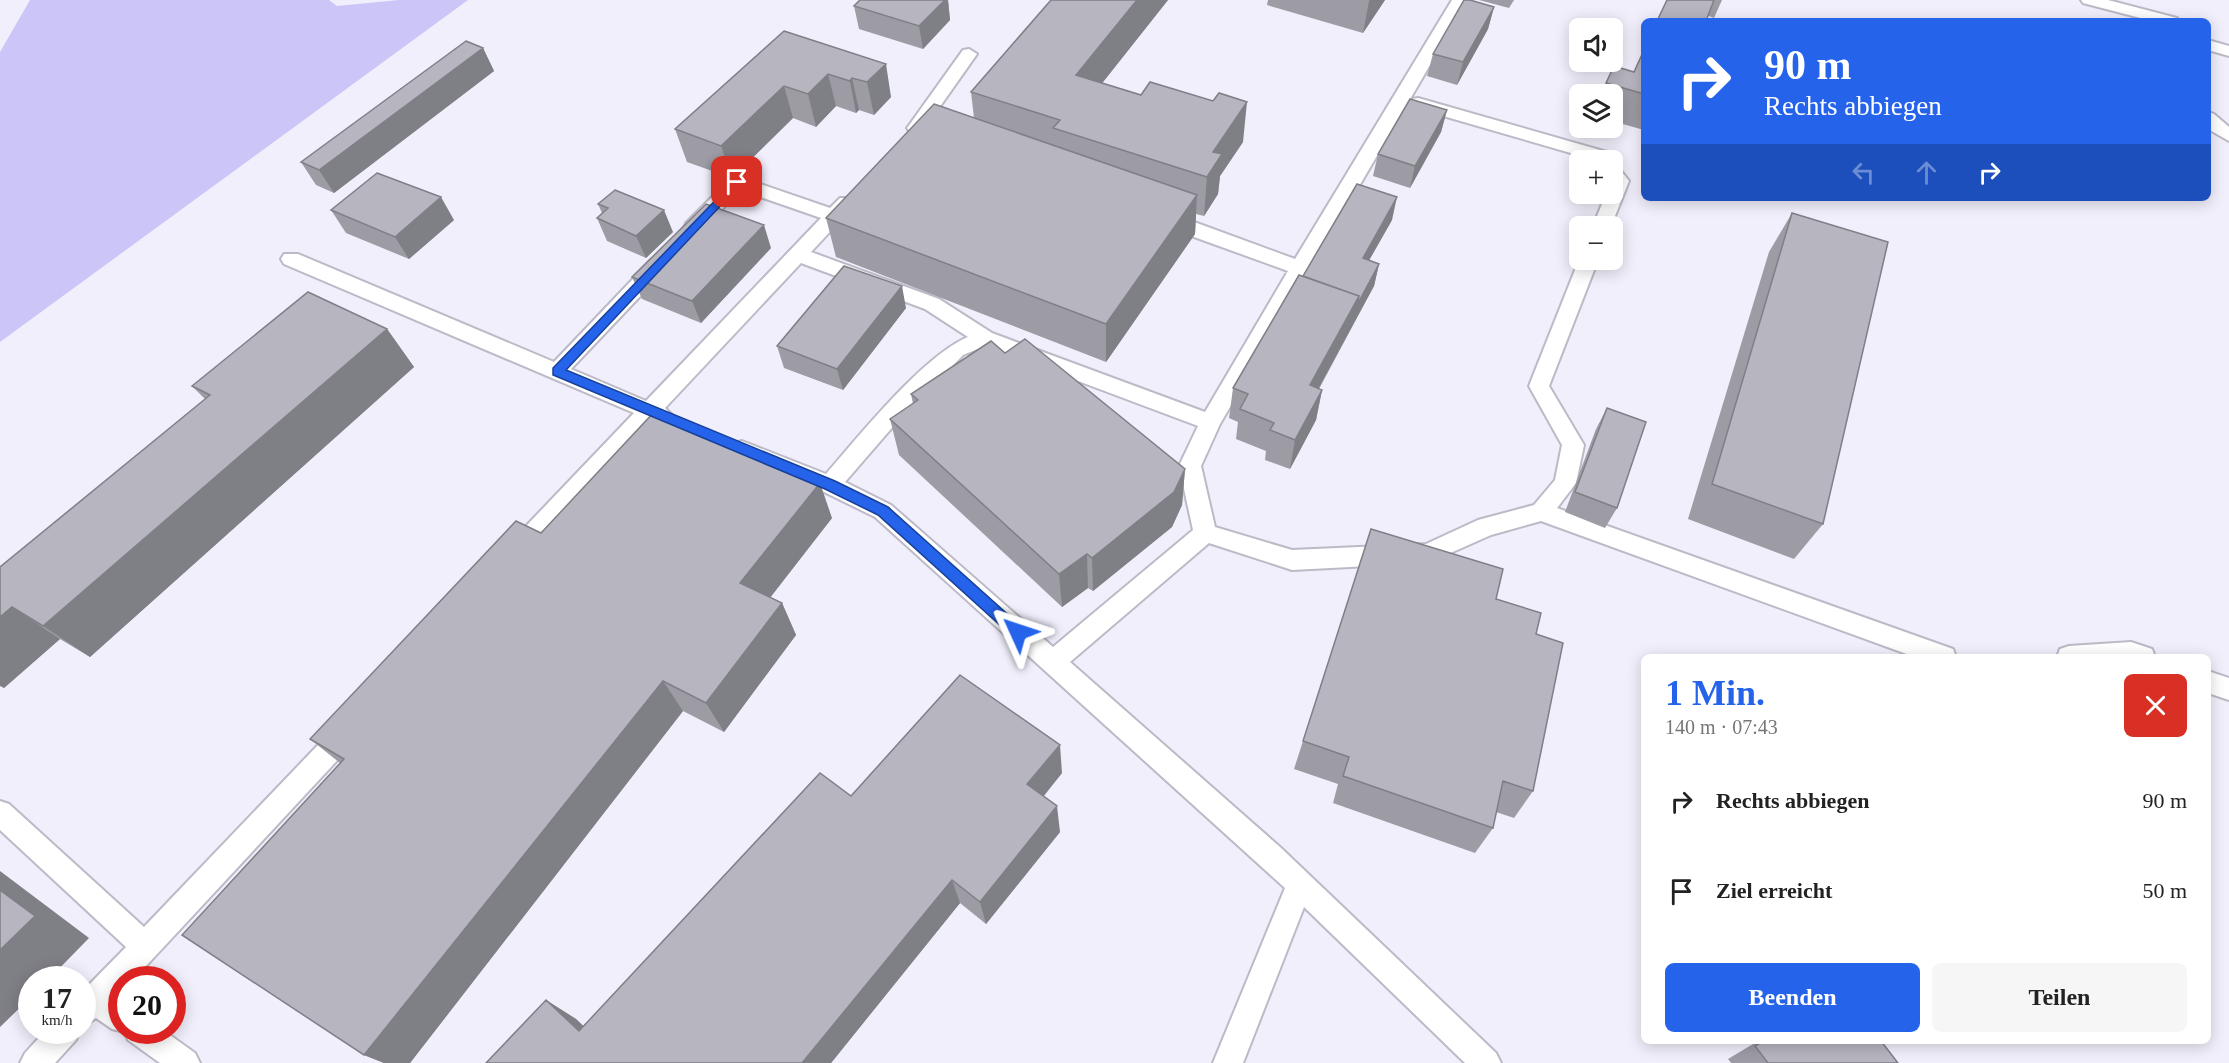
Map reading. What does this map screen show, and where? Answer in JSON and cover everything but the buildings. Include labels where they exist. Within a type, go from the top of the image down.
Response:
[{"type":"lane","points":[[1204,532],[1190,466],[1210,422],[1299,268],[1460,0]]},
{"type":"lane","points":[[2089,0],[2159,18]]},
{"type":"lane","points":[[2120,8],[2131,18]]},
{"type":"lane","points":[[2211,46],[2229,51]]},
{"type":"lane","points":[[939,137],[909,136],[969,54]]},
{"type":"lane","points":[[1401,98],[1580,150]]},
{"type":"lane","points":[[2211,121],[2229,135]]},
{"type":"lane","points":[[557,371],[737,182],[833,216]]},
{"type":"lane","points":[[503,566],[864,184]]},
{"type":"lane","points":[[1153,214],[1299,268]]},
{"type":"lane","points":[[798,254],[932,304],[985,338],[1210,422]]},
{"type":"lane","points":[[291,259],[681,424]]},
{"type":"lane","points":[[1541,512],[1565,483],[1573,445],[1539,386],[1585,270]]},
{"type":"lane","points":[[830,485],[884,424],[956,350],[985,338]]},
{"type":"lane","points":[[724,441],[830,485],[883,511],[1300,884],[1486,1063]]},
{"type":"lane","points":[[1204,532],[1292,560],[1428,553],[1486,527],[1541,512],[1936,654]]},
{"type":"lane","points":[[1052,663],[1204,532]]},
{"type":"lane","points":[[2116,654],[2134,654]]},
{"type":"lane","points":[[2211,682],[2229,689]]},
{"type":"lane","points":[[96,998],[365,713]]},
{"type":"lane","points":[[0,813],[145,946]]},
{"type":"lane","points":[[1228,1063],[1300,884]]},
{"type":"lane","points":[[35,1063],[53,1044]]},
{"type":"lane","points":[[158,1044],[185,1063]]},
{"type":"shaded area","points":[[30,0],[329,0],[337,6],[399,0],[468,0],[0,342],[0,52]]},
{"type":"route","points":[[737,182],[557,371],[830,485],[883,511],[1018,632]]}]
